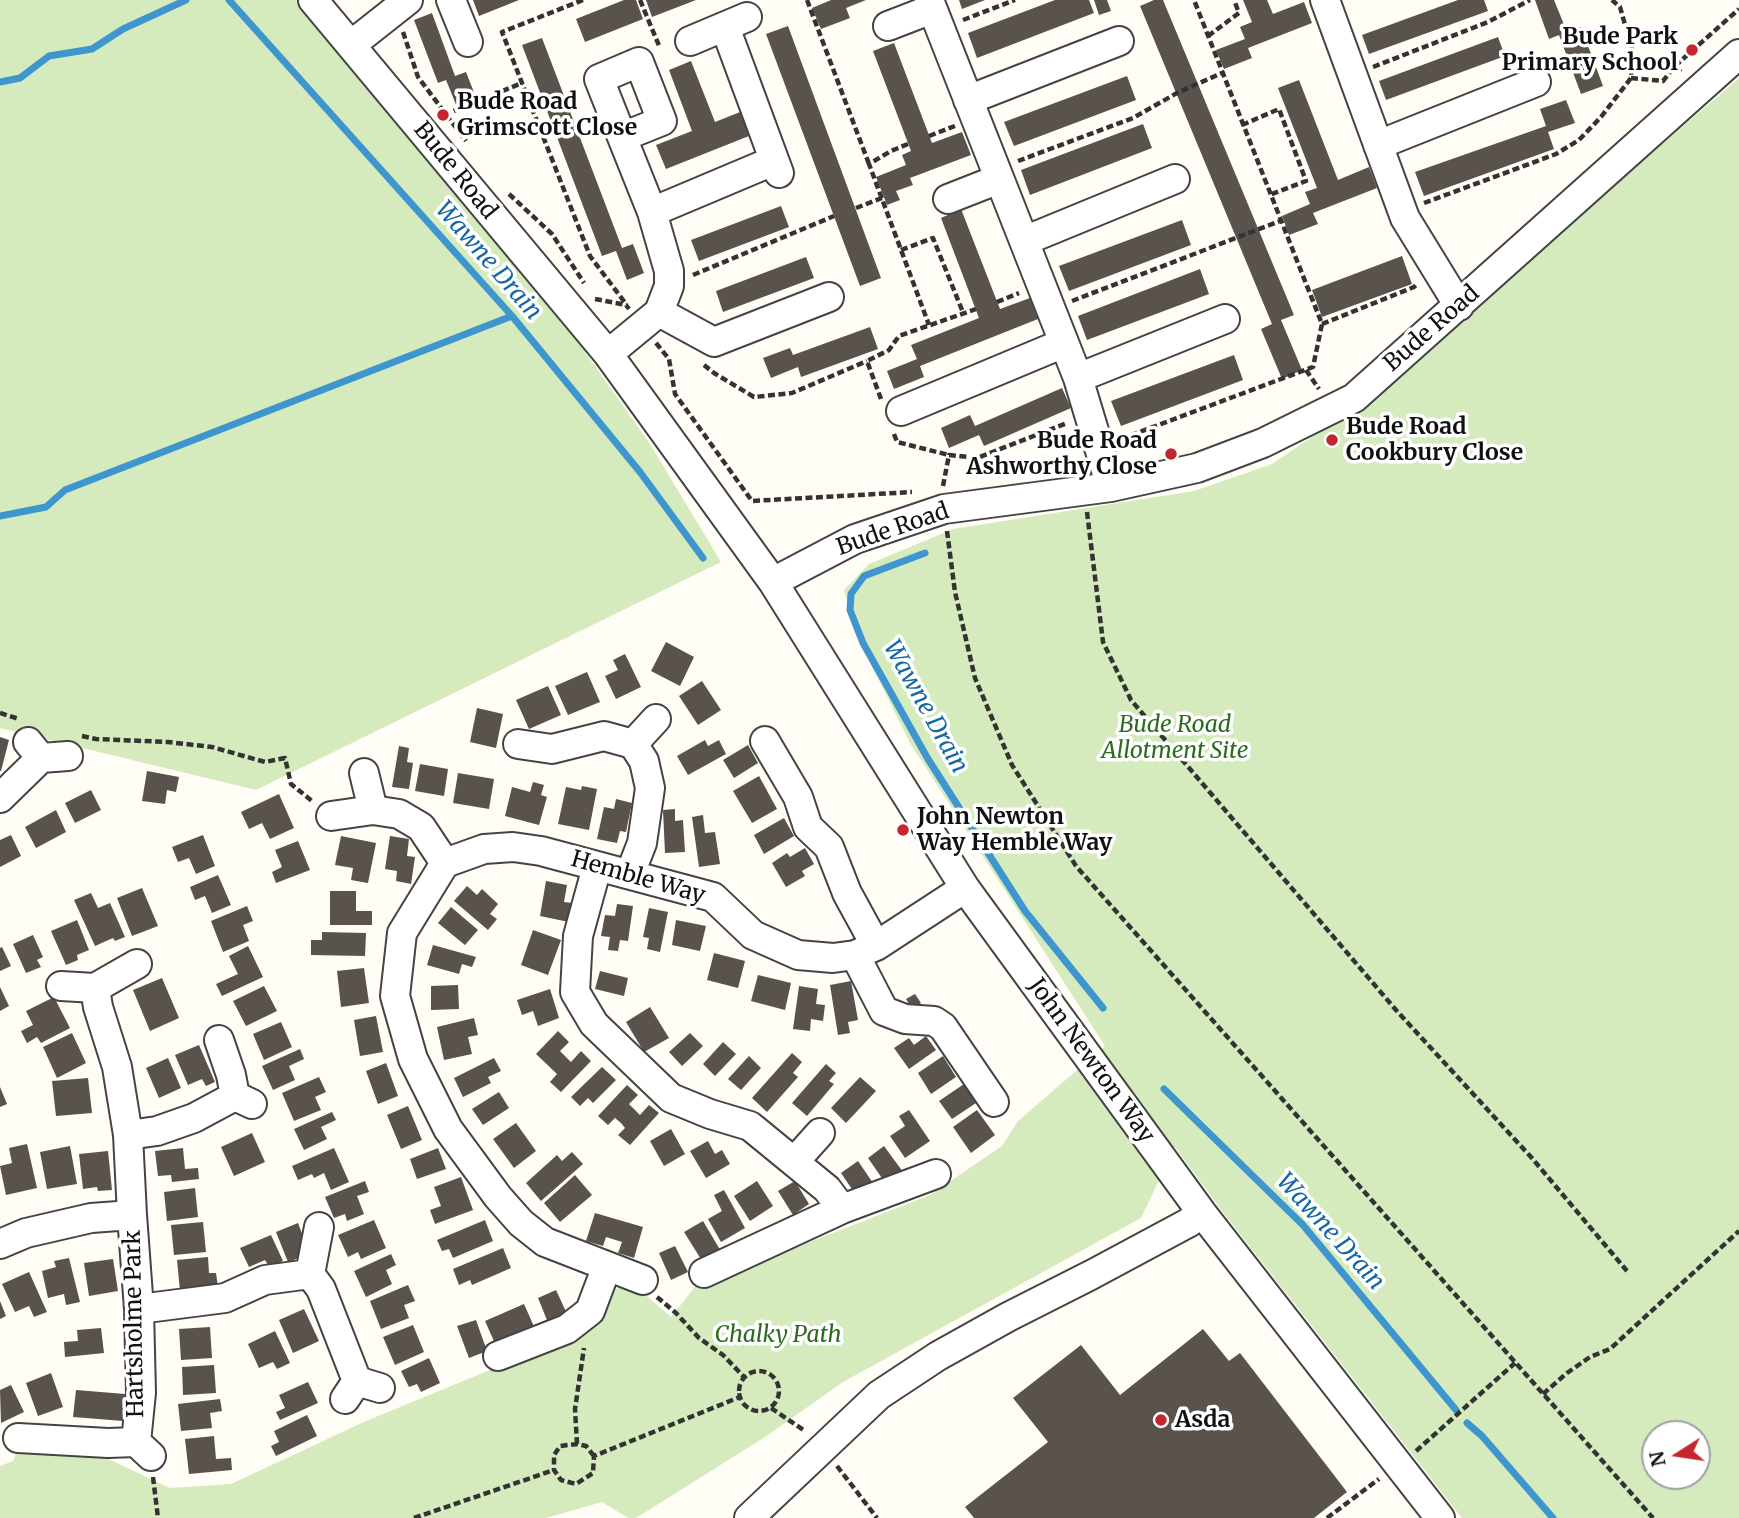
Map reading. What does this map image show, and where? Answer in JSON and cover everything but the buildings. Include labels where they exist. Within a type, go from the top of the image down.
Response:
[{"type":"street","name":"Bude Road","points":[[313,0],[553,292],[608,354],[773,582],[855,539],[942,500],[1097,489],[1197,468],[1252,447],[1354,398],[1739,54]]},
{"type":"street","points":[[351,45],[408,0]]},
{"type":"street","points":[[451,0],[468,41]]},
{"type":"street","points":[[1330,2],[1405,218],[1459,306]]},
{"type":"street","points":[[888,26],[930,5],[968,100],[1007,171],[1024,241],[1090,415],[1097,489]]},
{"type":"street","points":[[652,212],[776,167],[736,22],[690,41]]},
{"type":"street","points":[[968,100],[1119,41]]},
{"type":"street","points":[[1378,145],[1536,82]]},
{"type":"street","points":[[608,354],[659,312],[669,281],[669,271],[652,212],[622,137]]},
{"type":"street","points":[[948,199],[1007,171]]},
{"type":"street","points":[[1024,241],[1175,179]]},
{"type":"street","points":[[659,312],[714,342],[829,297]]},
{"type":"street","points":[[1078,378],[1225,319]]},
{"type":"street","points":[[892,415],[1064,342]]},
{"type":"street","name":"John Newton Way","points":[[773,582],[965,888],[1202,1213],[1440,1518]]},
{"type":"street","points":[[634,744],[656,719]]},
{"type":"street","points":[[518,744],[552,749],[604,736],[634,744],[644,761],[650,788],[642,843],[630,874]]},
{"type":"street","points":[[765,741],[798,797],[808,827],[829,847],[847,893],[884,1011],[905,1019],[934,1021],[943,1027],[994,1102]]},
{"type":"street","points":[[0,798],[46,742]]},
{"type":"street","points":[[364,773],[373,810]]},
{"type":"street","points":[[331,817],[373,810],[399,814],[421,827],[445,863],[402,933],[395,996],[412,1059],[448,1129],[498,1197],[521,1223],[545,1242],[643,1280]]},
{"type":"street","name":"Hemble Way","points":[[445,863],[484,849],[513,846],[541,851],[713,898],[754,935],[798,955],[833,958],[866,951],[965,888]]},
{"type":"street","points":[[597,867],[578,936],[575,992],[594,1024],[671,1098],[709,1114],[750,1126],[835,1199]]},
{"type":"street","points":[[61,986],[94,988],[137,964]]},
{"type":"street","points":[[94,988],[117,1067],[128,1135],[132,1215]]},
{"type":"street","points":[[128,1135],[157,1131],[244,1100],[219,1040]]},
{"type":"street","points":[[794,1162],[820,1133]]},
{"type":"street","points":[[704,1273],[835,1199],[936,1174]]},
{"type":"street","points":[[749,1518],[879,1395],[938,1356],[1188,1223],[1202,1213]]},
{"type":"street","name":"Hartsholme Park","points":[[0,1244],[26,1233],[78,1221],[132,1215],[139,1309],[144,1449],[108,1443],[18,1438]]},
{"type":"street","points":[[319,1227],[310,1274],[321,1289],[361,1389]]},
{"type":"street","points":[[498,1356],[567,1329],[590,1311],[607,1266]]},
{"type":"street","points":[[139,1309],[225,1298],[265,1280],[310,1274]]},
{"type":"path","points":[[583,0],[502,32],[590,256],[626,305]]},
{"type":"path","points":[[640,0],[663,56],[690,41]]},
{"type":"path","points":[[807,0],[929,325]]},
{"type":"path","points":[[959,21],[1015,0]]},
{"type":"path","points":[[1116,428],[1120,439],[1313,367],[1322,324],[1194,0]]},
{"type":"path","points":[[1208,36],[1239,13],[1234,0]]},
{"type":"path","points":[[1369,69],[1488,22],[1530,0]]},
{"type":"path","points":[[1422,204],[1556,154],[1579,140],[1601,117],[1631,78],[1632,48],[1620,7],[1612,0]]},
{"type":"path","points":[[1631,78],[1663,81],[1675,66],[1739,9]]},
{"type":"path","points":[[1675,66],[1698,91]]},
{"type":"path","points":[[1007,171],[1133,118],[1177,93],[1222,73]]},
{"type":"path","points":[[443,115],[522,83]]},
{"type":"path","points":[[1242,125],[1279,109],[1306,181],[1269,195]]},
{"type":"path","points":[[869,164],[908,144]]},
{"type":"path","points":[[856,208],[882,198]]},
{"type":"path","points":[[669,281],[677,282],[834,216]]},
{"type":"path","points":[[1068,302],[1280,220]]},
{"type":"path","points":[[901,250],[933,238],[964,316]]},
{"type":"path","points":[[1322,324],[1414,287],[1434,266]]},
{"type":"path","points":[[703,364],[713,373],[754,397],[792,393],[889,350],[899,336],[976,309]]},
{"type":"path","points":[[867,361],[892,415],[897,442],[949,455],[976,458],[1090,415]]},
{"type":"path","points":[[949,455],[942,500],[955,592],[975,678],[1012,765],[1076,866],[1653,1518]]},
{"type":"path","points":[[1097,489],[1103,642],[1132,700],[1396,1010],[1531,1157],[1627,1271]]},
{"type":"path","points":[[0,713],[46,742],[96,739],[168,742],[212,747],[265,762],[285,758],[291,785],[331,817]]},
{"type":"path","points":[[1543,1394],[1590,1357],[1610,1349],[1739,1231]]},
{"type":"path","points":[[643,1280],[699,1338],[723,1355],[744,1377]]},
{"type":"path","points":[[577,1444],[575,1409],[590,1311]]},
{"type":"path","points":[[1327,1518],[1400,1465],[1515,1363]]},
{"type":"path","points":[[762,1370],[778,1381],[778,1400],[771,1408],[753,1410],[745,1405],[740,1397],[740,1383],[744,1377],[752,1371],[762,1370]]},
{"type":"path","points":[[594,1456],[740,1397]]},
{"type":"path","points":[[771,1408],[807,1432],[877,1518]]},
{"type":"path","points":[[577,1444],[586,1446],[594,1456],[593,1473],[576,1484],[561,1480],[554,1471],[554,1455],[561,1446],[577,1444]]},
{"type":"path","points":[[144,1449],[158,1518]]},
{"type":"path","points":[[414,1518],[554,1471]]},
{"type":"path","points":[[1335,1512],[1340,1518]]},
{"type":"green space","points":[[0,0],[298,0],[537,284],[650,444],[721,562],[256,790],[0,728]]},
{"type":"green space","points":[[1739,78],[1739,1518],[1462,1518],[1175,1147],[1141,1218],[843,1382],[765,1437],[636,1518],[628,1518],[602,1502],[546,1518],[0,1518],[0,1466],[13,1461],[19,1446],[104,1457],[170,1488],[231,1484],[366,1421],[597,1326],[611,1293],[621,1286],[648,1297],[671,1317],[695,1287],[930,1195],[1002,1146],[1018,1121],[1105,1046],[910,743],[859,640],[844,590],[869,564],[953,529],[1194,491],[1272,464],[1362,403]]},
{"type":"waterway","points":[[0,82],[20,78],[49,56],[92,49],[123,29],[186,0]]},
{"type":"waterway","name":"Wawne Drain","points":[[229,0],[512,316],[640,472],[703,558]]},
{"type":"waterway","points":[[0,516],[46,507],[65,490],[512,316]]},
{"type":"waterway","name":"Wawne Drain","points":[[925,553],[864,576],[851,594],[850,610],[863,643],[928,759],[1025,911],[1103,1008]]},
{"type":"waterway","name":"Wawne Drain","points":[[1164,1089],[1303,1225],[1456,1410]]},
{"type":"waterway","name":"Wawne Drain","points":[[1467,1423],[1482,1436],[1553,1518]]},
{"type":"place","name":"Bude Park Primary School","points":[[1692,50]]},
{"type":"place","name":"Bude Road Grimscott Close","points":[[443,115]]},
{"type":"place","name":"Bude Road Cookbury Close","points":[[1332,440]]},
{"type":"place","name":"Bude Road Ashworthy Close","points":[[1171,454]]},
{"type":"place","name":"John Newton Way Hemble Way","points":[[903,830]]},
{"type":"place","name":"Asda","points":[[1161,1420]]},
{"type":"park label","name":"Bude Road Allotment Site","points":[[1175,738]]},
{"type":"park label","name":"Chalky Path","points":[[778,1335]]}]
